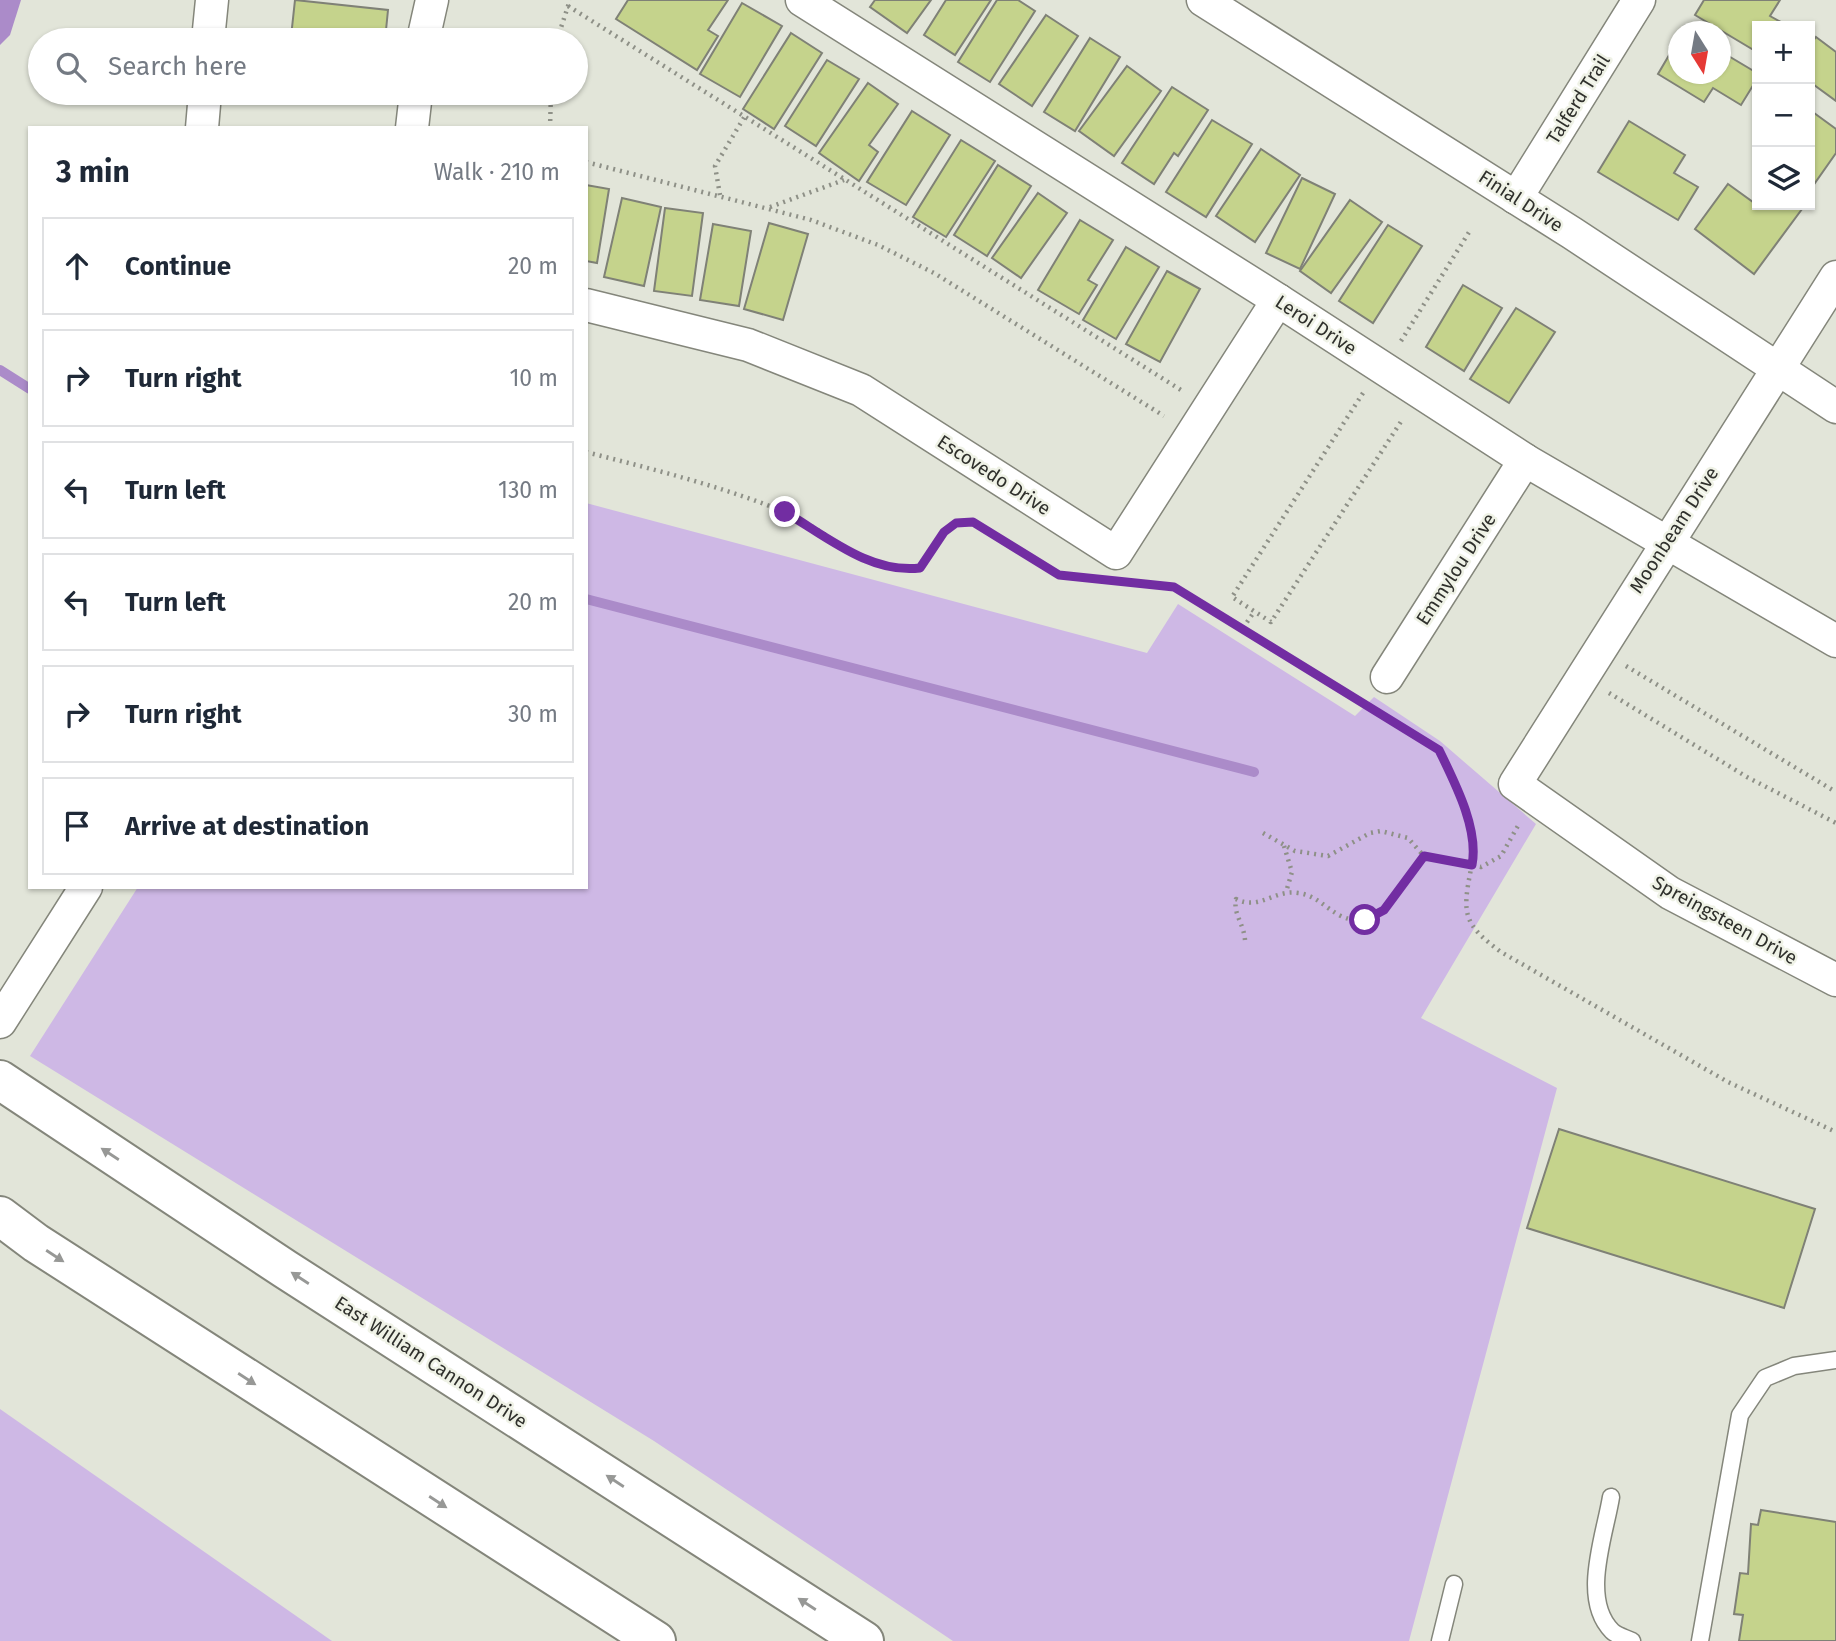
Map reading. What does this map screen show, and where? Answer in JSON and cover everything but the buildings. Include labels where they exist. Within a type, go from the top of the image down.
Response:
[{"type":"street","points":[[209,28],[212,0]]},
{"type":"street","points":[[426,28],[432,0]]},
{"type":"street","name":"Leroi Drive","points":[[802,0],[1279,300],[1525,460],[1665,544],[1836,641]]},
{"type":"street","name":"Finial Drive","points":[[1203,0],[1516,198],[1836,407]]},
{"type":"street","name":"Talferd Trail","points":[[1516,198],[1639,0]]},
{"type":"street","points":[[202,126],[204,105]]},
{"type":"street","points":[[412,126],[415,105]]},
{"type":"street","name":"Moonbeam Drive","points":[[1515,784],[1836,277]]},
{"type":"street","name":"Escovedo Drive","points":[[588,305],[748,345],[861,390],[1116,553],[1279,300]]},
{"type":"street","name":"Emmylou Drive","points":[[1387,677],[1525,460]]},
{"type":"street","name":"Spreingsteen Drive","points":[[1515,784],[1670,893],[1836,980]]},
{"type":"street","points":[[0,1022],[85,889]]},
{"type":"street","name":"East William Cannon Drive","points":[[0,1080],[285,1269],[864,1641]]},
{"type":"street","points":[[0,1216],[36,1243],[656,1641]]},
{"type":"lane","points":[[1700,1641],[1740,1415],[1765,1378],[1794,1366],[1836,1360]]},
{"type":"lane","points":[[1611,1497],[1597,1580],[1597,1600],[1602,1617],[1614,1632],[1632,1641]]},
{"type":"lane","points":[[1440,1641],[1454,1584]]},
{"type":"path","points":[[561,28],[569,3],[845,180],[1182,390]]},
{"type":"path","points":[[550,126],[551,105]]},
{"type":"path","points":[[720,195],[715,166],[745,116]]},
{"type":"path","points":[[588,162],[768,208],[878,245],[934,274],[1165,416]]},
{"type":"path","points":[[768,208],[845,180]]},
{"type":"path","points":[[1399,344],[1471,229]]},
{"type":"path","points":[[1370,386],[1232,597],[1271,622],[1404,416]]},
{"type":"path","points":[[588,453],[708,483],[785,512],[872,563],[899,570],[920,568],[944,532],[956,523],[973,522],[1059,575],[1097,579]]},
{"type":"path","points":[[1123,582],[1174,587],[1439,750],[1455,783],[1475,849],[1465,906],[1468,923],[1479,936],[1500,952],[1728,1082],[1836,1132]]},
{"type":"path","points":[[1243,628],[1254,612]]},
{"type":"path","points":[[1625,666],[1836,792]]},
{"type":"path","points":[[1607,692],[1747,777],[1836,823]]},
{"type":"path","points":[[1263,833],[1295,851],[1328,856],[1370,833],[1381,831],[1408,838],[1424,856],[1472,865],[1489,865],[1500,856],[1522,820]]},
{"type":"path","points":[[1283,845],[1292,872],[1286,892]]},
{"type":"path","points":[[1245,940],[1243,926],[1234,909],[1236,899],[1252,904],[1286,892],[1315,898],[1343,917],[1365,920],[1384,910],[1424,856]]},
{"type":"shaded area","points":[[0,0],[21,0],[10,35],[0,45]]},
{"type":"shaded area","points":[[588,504],[1147,653],[1178,604],[1355,716],[1374,697],[1440,741],[1536,824],[1421,1018],[1557,1088],[1409,1641],[953,1641],[654,1441],[30,1056],[137,889],[588,889]]},
{"type":"shaded area","points":[[0,1409],[332,1641],[0,1641]]},
{"type":"waterway","points":[[0,370],[28,388]]},
{"type":"waterway","points":[[588,600],[1254,772]]},
{"type":"route","points":[[785,512],[872,563],[899,570],[920,568],[928,560],[944,532],[956,523],[973,522],[1059,575],[1174,587],[1439,750],[1455,783],[1475,849],[1472,865],[1424,856],[1413,867],[1384,910],[1365,920]]}]
